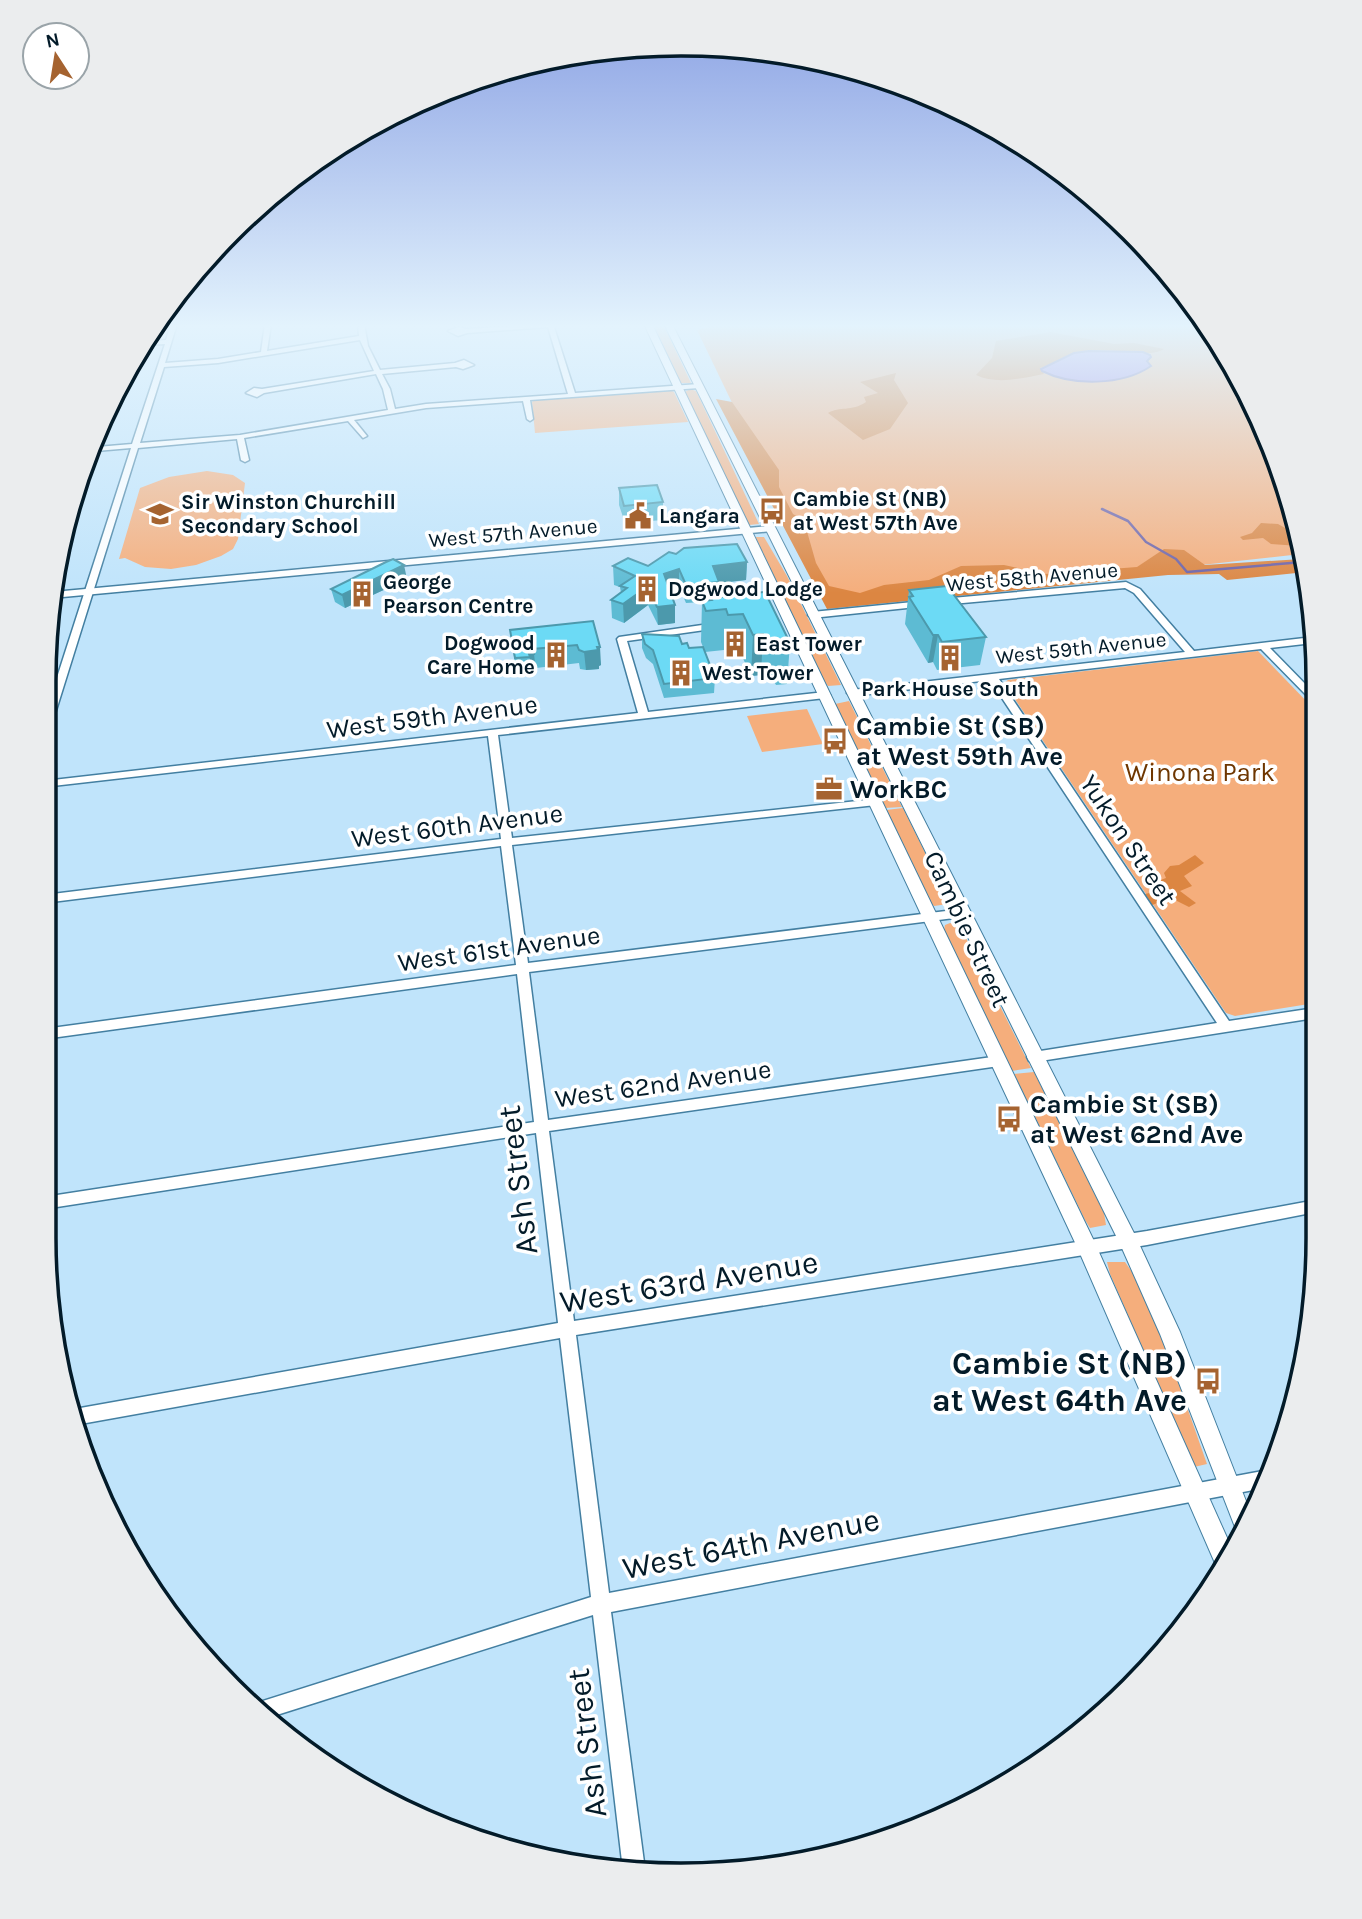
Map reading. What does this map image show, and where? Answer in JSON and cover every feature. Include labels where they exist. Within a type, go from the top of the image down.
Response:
[{"type":"main road","name":"Cambie Street","points":[[691,414],[789,618],[962,913],[1128,1241],[1170,1332],[1240,1517]]},
{"type":"main road","name":"Cambie Street","points":[[713,414],[812,615],[834,694],[876,802],[1087,1247],[1221,1552]]},
{"type":"street","points":[[56,695],[146,414]]},
{"type":"street","points":[[101,449],[240,437],[376,414]]},
{"type":"street","points":[[529,414],[530,419]]},
{"type":"street","points":[[349,418],[363,436]]},
{"type":"street","points":[[240,437],[245,460]]},
{"type":"street","name":"West 57th Avenue","points":[[62,593],[769,528]]},
{"type":"street","name":"West 58th Avenue","points":[[812,615],[1116,584],[1130,586]]},
{"type":"street","points":[[1130,586],[1193,655]]},
{"type":"street","points":[[772,619],[789,618]]},
{"type":"street","points":[[644,716],[622,639],[690,632],[728,624]]},
{"type":"street","name":"West 59th Avenue","points":[[56,783],[1305,641]]},
{"type":"street","points":[[1263,646],[1306,690]]},
{"type":"street","name":"Yukon Street","points":[[993,677],[1226,1027]]},
{"type":"street","name":"Ash Street","points":[[493,733],[544,1126],[633,1861]]},
{"type":"street","name":"West 60th Avenue","points":[[56,898],[508,842],[876,802]]},
{"type":"street","name":"West 61st Avenue","points":[[56,1032],[524,968],[962,913]]},
{"type":"street","points":[[1034,1057],[1306,1014]]},
{"type":"street","name":"West 62nd Avenue","points":[[56,1201],[544,1126],[999,1061]]},
{"type":"street","name":"West 63rd Avenue","points":[[82,1415],[568,1329],[1128,1241],[1306,1208]]},
{"type":"street","name":"West 64th Avenue","points":[[269,1708],[602,1603],[1080,1512],[1256,1482]]},
{"type":"green space","points":[[533,414],[684,414],[688,422],[535,433]]},
{"type":"green space","points":[[695,414],[707,414],[759,524],[749,525]]},
{"type":"green space","points":[[737,414],[1246,414],[1273,480],[1293,555],[836,605]]},
{"type":"green space","points":[[207,471],[233,475],[245,483],[238,539],[233,549],[196,565],[171,569],[145,567],[125,558],[119,559],[140,488],[169,477]]},
{"type":"green space","points":[[755,537],[764,537],[787,576],[841,685],[828,686],[825,682]]},
{"type":"green space","name":"Winona Park","points":[[1258,651],[1306,701],[1306,1004],[1235,1016],[1226,1013],[1004,683],[1008,680]]},
{"type":"green space","points":[[849,701],[902,807],[885,808],[835,704]]},
{"type":"green space","points":[[807,709],[823,744],[762,752],[747,716]]},
{"type":"green space","points":[[903,808],[948,899],[948,904],[934,906],[931,903],[886,810]]},
{"type":"green space","points":[[950,923],[960,926],[1031,1068],[1012,1071],[944,930],[945,925]]},
{"type":"green space","points":[[1034,1072],[1104,1213],[1106,1225],[1090,1228],[1085,1220],[1014,1074]]},
{"type":"green space","points":[[1107,1262],[1125,1262],[1137,1279],[1167,1350],[1207,1464],[1194,1467]]},
{"type":"shaded area","points":[[724,414],[740,414],[779,470],[779,487],[793,514],[804,521],[816,563],[829,586],[860,593],[884,585],[929,580],[961,566],[1004,565],[1045,574],[1137,567],[1164,549],[1184,550],[1205,565],[1294,559],[1296,573],[1227,580],[1219,574],[1168,575],[827,609]]},
{"type":"shaded area","points":[[829,414],[901,414],[890,429],[863,440]]},
{"type":"shaded area","points":[[1261,523],[1278,524],[1287,529],[1291,545],[1271,544],[1263,538],[1243,540],[1240,537],[1252,533]]},
{"type":"shaded area","points":[[1195,855],[1204,863],[1184,876],[1192,886],[1180,891],[1196,903],[1189,907],[1171,898],[1152,905],[1145,894],[1162,890],[1158,881],[1166,878],[1164,873],[1170,866],[1179,865]]},
{"type":"building","points":[[657,485],[663,502],[624,506],[619,488]]},
{"type":"building","points":[[737,544],[747,562],[713,566],[719,582],[686,585],[679,569],[664,574],[675,605],[657,607],[647,587],[623,604],[611,600],[627,588],[620,586],[635,576],[613,566],[628,558],[648,566],[669,552],[676,554],[684,548]]},
{"type":"building","points":[[393,559],[404,565],[342,595],[331,589],[386,562]]},
{"type":"building","points":[[947,586],[986,637],[942,642],[938,635],[933,635],[909,597],[913,596],[909,590]]},
{"type":"building","points":[[765,592],[790,643],[779,644],[776,638],[766,639],[763,634],[753,635],[743,614],[728,615],[726,609],[706,611],[702,601],[712,600],[711,598]]},
{"type":"building","points":[[593,621],[600,647],[597,647],[598,650],[584,652],[579,650],[577,645],[533,649],[534,654],[529,654],[530,657],[515,658],[510,630]]},
{"type":"building","points":[[642,634],[679,636],[682,644],[687,643],[689,648],[703,647],[715,678],[664,684],[653,650],[645,644]]},
{"type":"waterway","points":[[1102,509],[1128,521],[1146,542],[1176,559],[1187,572],[1295,563]]},
{"type":"place","name":"Cambie St (NB) at West 57th Ave","points":[[772,511]]},
{"type":"place","name":"Sir Winston Churchill Secondary School","points":[[160,514]]},
{"type":"place","name":"Langara","points":[[638,516]]},
{"type":"place","name":"Dogwood Lodge","points":[[647,589]]},
{"type":"place","name":"George Pearson Centre","points":[[362,594]]},
{"type":"place","name":"East Tower","points":[[735,644]]},
{"type":"place","name":"Dogwood Care Home","points":[[556,655]]},
{"type":"place","name":"Park House South","points":[[950,658]]},
{"type":"place","name":"West Tower","points":[[681,673]]},
{"type":"place","name":"Cambie St (SB) at West 59th Ave","points":[[835,741]]},
{"type":"place","name":"WorkBC","points":[[829,789]]},
{"type":"place","name":"Cambie St (SB) at West 62nd Ave","points":[[1009,1119]]},
{"type":"place","name":"Cambie St (NB) at West 64th Ave","points":[[1208,1381]]}]
